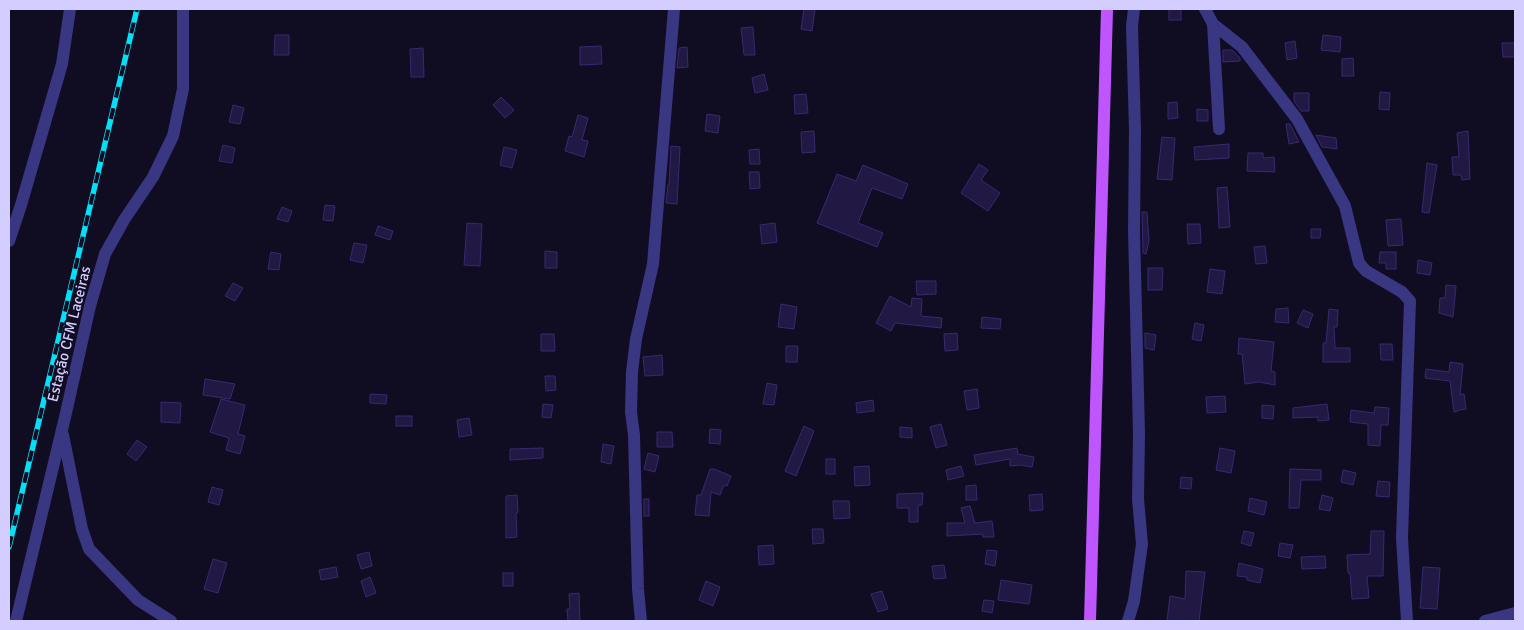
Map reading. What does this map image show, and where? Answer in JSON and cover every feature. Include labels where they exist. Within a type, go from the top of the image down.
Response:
[{"type":"main road","points":[[1090,621],[1107,9]]},
{"type":"street","points":[[9,241],[62,64],[70,9]]},
{"type":"street","name":"Estação CFM Laceiras","points":[[16,621],[62,432],[90,306],[105,254],[124,220],[153,177],[173,136],[183,89],[183,9]]},
{"type":"street","points":[[642,621],[638,589],[634,444],[631,412],[632,372],[636,339],[653,264],[674,9]]},
{"type":"street","points":[[1128,621],[1134,601],[1142,544],[1138,499],[1139,433],[1134,231],[1135,130],[1132,26],[1134,9]]},
{"type":"street","points":[[1204,9],[1213,24],[1242,47],[1297,119],[1345,206],[1359,263],[1366,271],[1402,292],[1410,301],[1402,538],[1407,621]]},
{"type":"street","points":[[1213,24],[1219,129]]},
{"type":"street","points":[[62,432],[82,529],[89,549],[138,600],[171,621]]},
{"type":"street","points":[[1485,621],[1515,613]]},
{"type":"building","points":[[804,9],[815,9],[812,31],[801,29]]},
{"type":"building","points":[[1169,9],[1181,9],[1181,20],[1169,20]]},
{"type":"building","points":[[753,27],[755,55],[744,55],[741,28]]},
{"type":"building","points":[[275,35],[289,35],[289,55],[274,55]]},
{"type":"building","points":[[1323,35],[1341,37],[1340,52],[1321,50]]},
{"type":"building","points":[[1295,41],[1297,58],[1287,60],[1285,43]]},
{"type":"building","points":[[1502,43],[1515,43],[1515,57],[1503,57]]},
{"type":"building","points":[[601,46],[602,64],[580,65],[580,47]]},
{"type":"building","points":[[687,47],[688,67],[677,68],[679,48]]},
{"type":"building","points":[[423,48],[424,77],[411,77],[410,49]]},
{"type":"building","points":[[1223,50],[1232,50],[1240,58],[1240,61],[1223,62]]},
{"type":"building","points":[[1353,58],[1354,76],[1342,76],[1342,59]]},
{"type":"building","points":[[764,74],[768,90],[755,93],[752,78]]},
{"type":"building","points":[[1380,92],[1390,93],[1389,110],[1379,109]]},
{"type":"building","points":[[1294,93],[1309,93],[1309,111],[1301,111],[1294,101]]},
{"type":"building","points":[[806,94],[808,113],[795,114],[794,95]]},
{"type":"building","points":[[501,97],[514,110],[505,118],[493,105]]},
{"type":"building","points":[[1177,102],[1178,118],[1168,119],[1168,103]]},
{"type":"building","points":[[233,105],[244,108],[240,124],[229,122]]},
{"type":"building","points":[[1197,109],[1208,110],[1208,121],[1197,121]]},
{"type":"building","points":[[707,114],[720,116],[718,133],[705,131]]},
{"type":"building","points":[[578,115],[588,118],[582,140],[588,141],[584,157],[565,151],[569,136],[572,137]]},
{"type":"building","points":[[1286,124],[1290,124],[1299,142],[1289,144]]},
{"type":"building","points":[[814,131],[815,152],[802,153],[801,132]]},
{"type":"building","points":[[1468,131],[1470,179],[1462,180],[1461,175],[1453,175],[1452,157],[1459,157],[1457,133]]},
{"type":"building","points":[[1316,135],[1336,138],[1337,149],[1322,147]]},
{"type":"building","points":[[1162,137],[1175,138],[1172,180],[1157,179]]},
{"type":"building","points":[[1229,144],[1229,158],[1195,160],[1194,147]]},
{"type":"building","points":[[223,145],[235,148],[232,163],[219,161]]},
{"type":"building","points":[[671,146],[680,147],[677,204],[666,203]]},
{"type":"building","points":[[504,147],[517,150],[512,168],[500,165]]},
{"type":"building","points":[[759,149],[760,164],[750,164],[749,150]]},
{"type":"building","points":[[1248,153],[1263,153],[1263,158],[1274,157],[1275,172],[1247,171]]},
{"type":"building","points":[[1427,163],[1437,165],[1429,213],[1422,212]]},
{"type":"building","points":[[979,164],[988,170],[981,180],[1000,193],[988,211],[961,193]]},
{"type":"building","points":[[863,165],[908,184],[902,199],[872,188],[858,223],[883,233],[877,247],[817,223],[837,174],[856,181]]},
{"type":"building","points":[[749,172],[759,172],[760,188],[750,189]]},
{"type":"building","points":[[1227,187],[1230,227],[1219,228],[1217,188]]},
{"type":"building","points":[[325,205],[335,206],[333,221],[323,220]]},
{"type":"building","points":[[282,207],[292,211],[288,222],[277,219]]},
{"type":"building","points":[[1142,212],[1147,212],[1149,241],[1146,254],[1143,253]]},
{"type":"building","points":[[1401,219],[1403,245],[1388,246],[1386,220]]},
{"type":"building","points":[[467,223],[482,224],[480,266],[464,265]]},
{"type":"building","points":[[775,223],[777,242],[762,244],[760,225]]},
{"type":"building","points":[[1187,224],[1200,224],[1201,243],[1188,244]]},
{"type":"building","points":[[378,226],[393,231],[390,240],[375,235]]},
{"type":"building","points":[[1311,229],[1321,229],[1320,238],[1311,238]]},
{"type":"building","points":[[354,243],[367,245],[363,263],[350,260]]},
{"type":"building","points":[[1265,246],[1267,263],[1256,264],[1254,247]]},
{"type":"building","points":[[545,251],[557,252],[557,268],[545,268]]},
{"type":"building","points":[[271,252],[281,254],[279,270],[268,269]]},
{"type":"building","points":[[1380,252],[1396,252],[1396,269],[1386,269],[1386,263],[1379,263]]},
{"type":"building","points":[[1418,260],[1432,263],[1430,275],[1417,273]]},
{"type":"building","points":[[1148,268],[1163,268],[1162,290],[1148,290]]},
{"type":"building","points":[[1210,269],[1225,271],[1222,294],[1207,292]]},
{"type":"building","points":[[916,281],[936,281],[936,294],[917,295]]},
{"type":"building","points":[[233,283],[243,288],[235,301],[225,296]]},
{"type":"building","points":[[1446,285],[1456,286],[1453,317],[1439,313],[1440,298],[1445,298]]},
{"type":"building","points":[[890,296],[911,307],[912,298],[922,299],[921,316],[942,318],[941,328],[895,323],[891,331],[876,323]]},
{"type":"building","points":[[781,304],[797,307],[794,329],[778,327]]},
{"type":"building","points":[[1288,308],[1289,323],[1275,322],[1276,309]]},
{"type":"building","points":[[1329,309],[1338,310],[1337,327],[1334,327],[1335,348],[1350,348],[1350,362],[1323,362],[1323,343],[1326,343]]},
{"type":"building","points":[[1303,310],[1313,314],[1308,328],[1297,323]]},
{"type":"building","points":[[982,317],[1001,319],[1000,329],[981,328]]},
{"type":"building","points":[[1195,323],[1204,325],[1201,341],[1192,339]]},
{"type":"building","points":[[957,333],[958,350],[945,351],[944,334]]},
{"type":"building","points":[[1145,333],[1156,335],[1154,350],[1145,348]]},
{"type":"building","points":[[541,334],[554,334],[555,351],[541,351]]},
{"type":"building","points":[[1239,338],[1274,342],[1271,371],[1275,372],[1275,385],[1259,382],[1245,384],[1242,354],[1238,354]]},
{"type":"building","points":[[1380,344],[1392,344],[1393,360],[1381,360]]},
{"type":"building","points":[[786,346],[798,346],[797,362],[786,362]]},
{"type":"building","points":[[662,355],[663,375],[645,376],[643,357]]},
{"type":"building","points":[[1450,362],[1463,364],[1460,395],[1464,394],[1466,409],[1454,412],[1450,381],[1425,378],[1426,369],[1449,372]]},
{"type":"building","points":[[545,376],[555,376],[556,390],[546,391]]},
{"type":"building","points":[[205,379],[235,384],[230,399],[203,395]]},
{"type":"building","points":[[767,383],[777,385],[774,405],[763,404]]},
{"type":"building","points":[[977,389],[979,408],[967,410],[964,391]]},
{"type":"building","points":[[370,394],[387,395],[386,404],[370,403]]},
{"type":"building","points":[[1225,396],[1226,412],[1207,413],[1206,397]]},
{"type":"building","points":[[221,399],[245,405],[238,434],[245,436],[240,454],[226,450],[229,438],[210,432]]},
{"type":"building","points":[[873,400],[874,411],[857,413],[856,403]]},
{"type":"building","points":[[161,402],[181,403],[180,423],[161,422]]},
{"type":"building","points":[[543,404],[553,405],[551,418],[542,417]]},
{"type":"building","points":[[1327,404],[1329,420],[1318,421],[1318,417],[1293,418],[1293,408]]},
{"type":"building","points":[[1262,405],[1274,406],[1273,419],[1262,418]]},
{"type":"building","points":[[1375,407],[1389,408],[1388,425],[1381,425],[1380,446],[1368,445],[1368,424],[1350,422],[1351,410],[1374,413]]},
{"type":"building","points":[[396,416],[412,416],[412,426],[396,426]]},
{"type":"building","points":[[469,418],[472,435],[459,437],[457,420]]},
{"type":"building","points":[[941,424],[947,445],[936,448],[930,427]]},
{"type":"building","points":[[804,426],[814,431],[796,476],[785,471]]},
{"type":"building","points":[[900,427],[912,428],[912,438],[900,437]]},
{"type":"building","points":[[710,429],[721,430],[720,444],[709,443]]},
{"type":"building","points":[[657,432],[672,432],[673,447],[657,447]]},
{"type":"building","points":[[137,440],[147,447],[136,461],[127,454]]},
{"type":"building","points":[[603,444],[614,446],[611,464],[601,462]]},
{"type":"building","points":[[543,448],[543,458],[510,460],[510,449]]},
{"type":"building","points":[[1017,448],[1018,454],[1034,457],[1032,467],[1010,466],[1010,459],[976,465],[974,455]]},
{"type":"building","points":[[1220,448],[1235,451],[1231,473],[1216,470]]},
{"type":"building","points":[[648,453],[659,456],[655,472],[644,469]]},
{"type":"building","points":[[826,459],[835,459],[835,474],[826,474]]},
{"type":"building","points":[[869,466],[870,485],[855,486],[854,467]]},
{"type":"building","points":[[961,466],[964,476],[948,480],[946,470]]},
{"type":"building","points":[[710,469],[731,476],[727,486],[724,485],[720,495],[711,492],[709,516],[695,515],[697,495],[701,495]]},
{"type":"building","points":[[1290,469],[1321,470],[1321,480],[1301,480],[1299,508],[1289,508]]},
{"type":"building","points":[[1343,470],[1356,473],[1353,485],[1341,482]]},
{"type":"building","points":[[1181,477],[1192,478],[1191,489],[1180,488]]},
{"type":"building","points":[[1378,481],[1390,482],[1389,497],[1376,496]]},
{"type":"building","points":[[976,485],[977,500],[966,500],[966,486]]},
{"type":"building","points":[[212,487],[223,490],[219,505],[208,502]]},
{"type":"building","points":[[923,493],[922,505],[918,505],[918,522],[909,522],[909,508],[897,508],[897,494]]},
{"type":"building","points":[[1042,494],[1043,510],[1030,511],[1029,495]]},
{"type":"building","points":[[517,495],[517,537],[506,538],[506,496]]},
{"type":"building","points":[[1322,495],[1333,498],[1330,511],[1319,509]]},
{"type":"building","points":[[1250,498],[1267,502],[1264,515],[1248,511]]},
{"type":"building","points":[[644,499],[649,499],[649,516],[644,516]]},
{"type":"building","points":[[833,501],[849,501],[850,518],[834,519]]},
{"type":"building","points":[[970,506],[975,523],[992,521],[994,537],[983,537],[983,534],[947,536],[947,523],[965,523],[961,508]]},
{"type":"building","points":[[812,529],[823,529],[824,543],[813,544]]},
{"type":"building","points":[[1244,531],[1254,533],[1251,546],[1241,543]]},
{"type":"building","points":[[1371,531],[1384,531],[1383,576],[1367,576],[1369,598],[1352,599],[1347,555],[1370,554]]},
{"type":"building","points":[[1280,543],[1293,545],[1290,558],[1278,556]]},
{"type":"building","points":[[773,545],[774,564],[759,565],[758,546]]},
{"type":"building","points":[[987,550],[997,551],[995,566],[985,564]]},
{"type":"building","points":[[369,552],[372,566],[361,569],[357,555]]},
{"type":"building","points":[[1325,556],[1326,568],[1302,569],[1301,557]]},
{"type":"building","points":[[213,559],[227,563],[218,593],[204,589]]},
{"type":"building","points":[[1239,563],[1263,569],[1260,583],[1247,580],[1247,577],[1237,576]]},
{"type":"building","points":[[944,565],[946,578],[934,579],[932,566]]},
{"type":"building","points":[[336,567],[338,577],[321,580],[319,570]]},
{"type":"building","points":[[1423,567],[1440,568],[1437,609],[1420,608]]},
{"type":"building","points":[[1186,571],[1205,572],[1199,621],[1167,621],[1170,596],[1185,599]]},
{"type":"building","points":[[503,573],[513,573],[513,586],[503,586]]},
{"type":"building","points":[[370,577],[376,593],[366,597],[361,581]]},
{"type":"building","points":[[1001,580],[1032,585],[1029,604],[998,600]]},
{"type":"building","points":[[706,581],[720,587],[713,606],[699,600]]},
{"type":"building","points":[[882,591],[888,609],[878,612],[871,594]]},
{"type":"building","points":[[579,593],[580,621],[568,621],[567,609],[570,609],[569,594]]},
{"type":"building","points":[[984,600],[994,601],[992,613],[982,611]]},
{"type":"railway","points":[[9,547],[137,9]]}]
